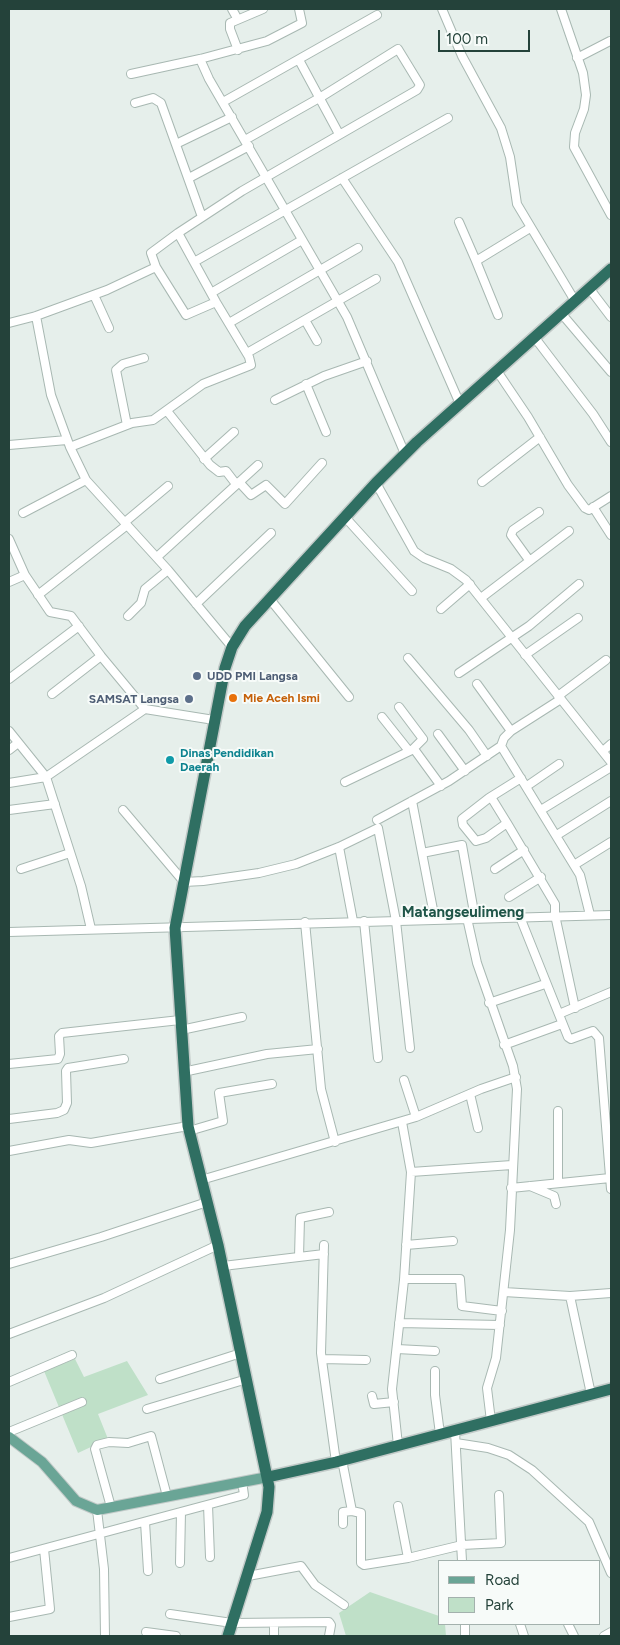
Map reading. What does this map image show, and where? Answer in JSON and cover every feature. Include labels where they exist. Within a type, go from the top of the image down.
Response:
[{"type":"highway","points":[[228,1636],[248,1576],[270,1498],[254,1479],[247,1379],[223,1266],[188,1128],[175,928],[224,668],[232,647],[245,626],[376,482],[611,269]]},
{"type":"highway","points":[[254,1479],[339,1461],[611,1389]]},
{"type":"main road","points":[[9,1437],[13,1445],[42,1462],[76,1501],[97,1510],[254,1479]]},
{"type":"street","points":[[232,9],[237,18]]},
{"type":"street","points":[[238,50],[229,26],[231,21],[263,9]]},
{"type":"street","points":[[131,74],[200,60],[272,39],[301,24],[303,20],[299,9]]},
{"type":"street","points":[[442,9],[462,56],[501,128],[510,158],[515,199],[530,228],[575,301]]},
{"type":"street","points":[[561,9],[578,58],[586,96],[584,109],[575,133],[574,147],[611,215]]},
{"type":"street","points":[[223,102],[377,15]]},
{"type":"street","points":[[578,58],[610,41]]},
{"type":"street","points":[[189,178],[398,49],[418,81],[420,86],[417,90],[266,176],[202,216],[151,253],[156,267],[186,315],[216,302]]},
{"type":"street","points":[[200,60],[337,300],[367,361],[405,454]]},
{"type":"street","points":[[299,60],[339,134]]},
{"type":"street","points":[[135,103],[151,98],[159,100],[202,216]]},
{"type":"street","points":[[176,144],[232,117]]},
{"type":"street","points":[[194,262],[448,118]]},
{"type":"street","points":[[342,178],[398,262],[460,404]]},
{"type":"street","points":[[459,222],[498,315]]},
{"type":"street","points":[[476,261],[530,228]]},
{"type":"street","points":[[9,445],[69,444],[127,425],[149,422],[203,384],[250,366],[251,362],[247,353],[178,233]]},
{"type":"street","points":[[211,293],[302,240]]},
{"type":"street","points":[[229,324],[358,248]]},
{"type":"street","points":[[9,323],[36,316],[94,295],[156,267]]},
{"type":"street","points":[[247,353],[376,279]]},
{"type":"street","points":[[589,288],[611,317]]},
{"type":"street","points":[[94,295],[109,328]]},
{"type":"street","points":[[562,313],[611,372]]},
{"type":"street","points":[[36,316],[51,394],[69,444],[86,480],[168,570],[232,647]]},
{"type":"street","points":[[305,320],[317,341]]},
{"type":"street","points":[[535,338],[593,414],[611,442]]},
{"type":"street","points":[[127,425],[116,370],[123,364],[144,358]]},
{"type":"street","points":[[275,400],[306,384],[367,361]]},
{"type":"street","points":[[497,371],[540,437],[557,468],[585,508],[589,510],[611,496]]},
{"type":"street","points":[[306,384],[326,432]]},
{"type":"street","points":[[167,411],[204,459],[217,472],[227,472],[251,495],[266,485],[285,504],[322,463]]},
{"type":"street","points":[[204,459],[234,432]]},
{"type":"street","points":[[482,482],[540,437]]},
{"type":"street","points":[[156,557],[258,465]]},
{"type":"street","points":[[23,513],[86,480]]},
{"type":"street","points":[[376,482],[414,551],[424,558],[457,573],[470,584],[611,762]]},
{"type":"street","points":[[38,595],[126,524],[168,486]]},
{"type":"street","points":[[593,507],[611,535]]},
{"type":"street","points":[[529,560],[513,541],[511,533],[539,512]]},
{"type":"street","points":[[344,516],[412,591]]},
{"type":"street","points":[[481,598],[569,531]]},
{"type":"street","points":[[196,604],[271,533]]},
{"type":"street","points":[[9,539],[11,550],[24,574],[53,614],[68,613],[145,709],[214,720]]},
{"type":"street","points":[[128,616],[141,604],[145,589],[168,570]]},
{"type":"street","points":[[9,582],[24,574]]},
{"type":"street","points":[[441,609],[470,584]]},
{"type":"street","points":[[459,673],[540,618],[579,584]]},
{"type":"street","points":[[269,598],[349,697]]},
{"type":"street","points":[[525,655],[578,618]]},
{"type":"street","points":[[9,679],[79,626]]},
{"type":"street","points":[[52,694],[101,656]]},
{"type":"street","points":[[408,658],[469,730],[488,756]]},
{"type":"street","points":[[377,820],[441,786],[488,756],[502,746],[504,738],[511,731],[560,697],[606,660]]},
{"type":"street","points":[[477,684],[511,731]]},
{"type":"street","points":[[345,782],[410,750],[423,739],[399,708]]},
{"type":"street","points":[[9,783],[46,777],[145,709]]},
{"type":"street","points":[[382,717],[410,750],[418,752],[441,786]]},
{"type":"street","points":[[9,731],[46,777],[81,886],[91,929]]},
{"type":"street","points":[[438,734],[465,771]]},
{"type":"street","points":[[9,750],[18,743]]},
{"type":"street","points":[[603,752],[611,744]]},
{"type":"street","points":[[502,746],[583,879],[590,915]]},
{"type":"street","points":[[527,786],[558,764]]},
{"type":"street","points":[[541,810],[611,767]]},
{"type":"street","points":[[507,823],[477,842],[463,825],[463,818],[521,778]]},
{"type":"street","points":[[491,797],[541,877],[555,904],[555,915],[575,1008]]},
{"type":"street","points":[[412,801],[436,920]]},
{"type":"street","points":[[557,835],[611,801]]},
{"type":"street","points":[[9,810],[55,804]]},
{"type":"street","points":[[123,810],[184,882],[259,873],[296,864],[339,847],[378,828],[396,926],[410,1048]]},
{"type":"street","points":[[574,865],[611,842]]},
{"type":"street","points":[[422,853],[462,846],[470,922],[489,1003],[516,1077],[517,1096],[504,1292],[496,1358],[487,1382],[491,1421]]},
{"type":"street","points":[[339,847],[353,921]]},
{"type":"street","points":[[495,869],[524,850]]},
{"type":"street","points":[[21,869],[70,853]]},
{"type":"street","points":[[509,897],[541,877]]},
{"type":"street","points":[[9,932],[353,921],[365,926],[396,926],[436,920],[470,922],[555,915],[611,915]]},
{"type":"street","points":[[520,917],[545,984],[569,1038],[593,1032],[599,1038],[611,1189]]},
{"type":"street","points":[[305,923],[304,935],[318,1049],[320,1088],[335,1142]]},
{"type":"street","points":[[365,926],[378,1058]]},
{"type":"street","points":[[489,1003],[545,984]]},
{"type":"street","points":[[559,1014],[611,992]]},
{"type":"street","points":[[9,1064],[58,1059],[60,1054],[59,1036],[62,1033],[180,1025],[242,1017]]},
{"type":"street","points":[[504,1045],[562,1024]]},
{"type":"street","points":[[183,1072],[267,1054],[318,1049]]},
{"type":"street","points":[[9,1119],[57,1113],[64,1110],[67,1103],[66,1071],[68,1068],[124,1059]]},
{"type":"street","points":[[201,1180],[402,1122],[516,1077]]},
{"type":"street","points":[[404,1080],[416,1117]]},
{"type":"street","points":[[9,1151],[69,1140],[91,1143],[223,1121],[219,1093],[272,1084]]},
{"type":"street","points":[[470,1094],[478,1128]]},
{"type":"street","points":[[558,1111],[558,1182]]},
{"type":"street","points":[[398,1445],[392,1389],[404,1279],[411,1172],[402,1122]]},
{"type":"street","points":[[411,1172],[512,1165]]},
{"type":"street","points":[[511,1188],[610,1178]]},
{"type":"street","points":[[530,1186],[553,1195],[556,1204]]},
{"type":"street","points":[[9,1264],[102,1237],[207,1202]]},
{"type":"street","points":[[299,1257],[300,1218],[329,1212]]},
{"type":"street","points":[[406,1245],[454,1241]]},
{"type":"street","points":[[9,1334],[104,1298],[218,1245]]},
{"type":"street","points":[[223,1266],[299,1257],[324,1250],[322,1359],[339,1461],[352,1510]]},
{"type":"street","points":[[404,1279],[460,1280],[461,1305],[476,1306],[477,1309],[482,1310],[502,1311]]},
{"type":"street","points":[[504,1292],[570,1296],[611,1292]]},
{"type":"street","points":[[570,1296],[591,1394]]},
{"type":"street","points":[[399,1323],[500,1325]]},
{"type":"street","points":[[397,1349],[435,1351]]},
{"type":"street","points":[[160,1379],[242,1353]]},
{"type":"street","points":[[9,1382],[72,1355]]},
{"type":"street","points":[[322,1359],[366,1360]]},
{"type":"street","points":[[435,1371],[435,1395],[440,1434]]},
{"type":"street","points":[[147,1409],[247,1379]]},
{"type":"street","points":[[372,1396],[374,1404],[394,1402]]},
{"type":"street","points":[[9,1432],[82,1402]]},
{"type":"street","points":[[455,1430],[462,1560]]},
{"type":"street","points":[[111,1507],[95,1449],[97,1445],[109,1442],[128,1442],[151,1436],[167,1496]]},
{"type":"street","points":[[456,1443],[488,1448],[509,1455],[532,1470],[589,1522],[611,1573]]},
{"type":"street","points":[[9,1558],[244,1495],[254,1479]]},
{"type":"street","points":[[344,1524],[343,1512],[352,1510],[361,1513],[362,1564],[408,1558],[462,1545],[499,1544],[502,1541],[499,1495]]},
{"type":"street","points":[[208,1505],[210,1557]]},
{"type":"street","points":[[398,1506],[408,1558]]},
{"type":"street","points":[[97,1510],[104,1569],[105,1636]]},
{"type":"street","points":[[180,1512],[180,1563]]},
{"type":"street","points":[[145,1522],[148,1571]]},
{"type":"street","points":[[9,1617],[50,1609],[44,1549]]},
{"type":"street","points":[[248,1576],[301,1566],[315,1585],[344,1605]]},
{"type":"street","points":[[170,1614],[232,1623],[329,1622],[331,1625],[329,1636]]},
{"type":"street","points":[[274,1623],[274,1636]]},
{"type":"street","points":[[146,1632],[176,1636]]},
{"type":"street","points":[[604,1636],[611,1632]]},
{"type":"green space","points":[[75,1359],[84,1377],[127,1361],[148,1395],[98,1414],[108,1439],[78,1453],[44,1371]]},
{"type":"green space","points":[[370,1592],[438,1616],[438,1625],[445,1625],[446,1636],[346,1636],[339,1613]]},
{"type":"place","name":"UDD PMI Langsa","points":[[197,676]]},
{"type":"place","name":"Mie Aceh Ismi","points":[[233,698]]},
{"type":"place","name":"SAMSAT Langsa","points":[[189,699]]},
{"type":"place","name":"Dinas Pendidikan Daerah","points":[[170,760]]},
{"type":"district","name":"Matangseulimeng","points":[[463,913]]}]
